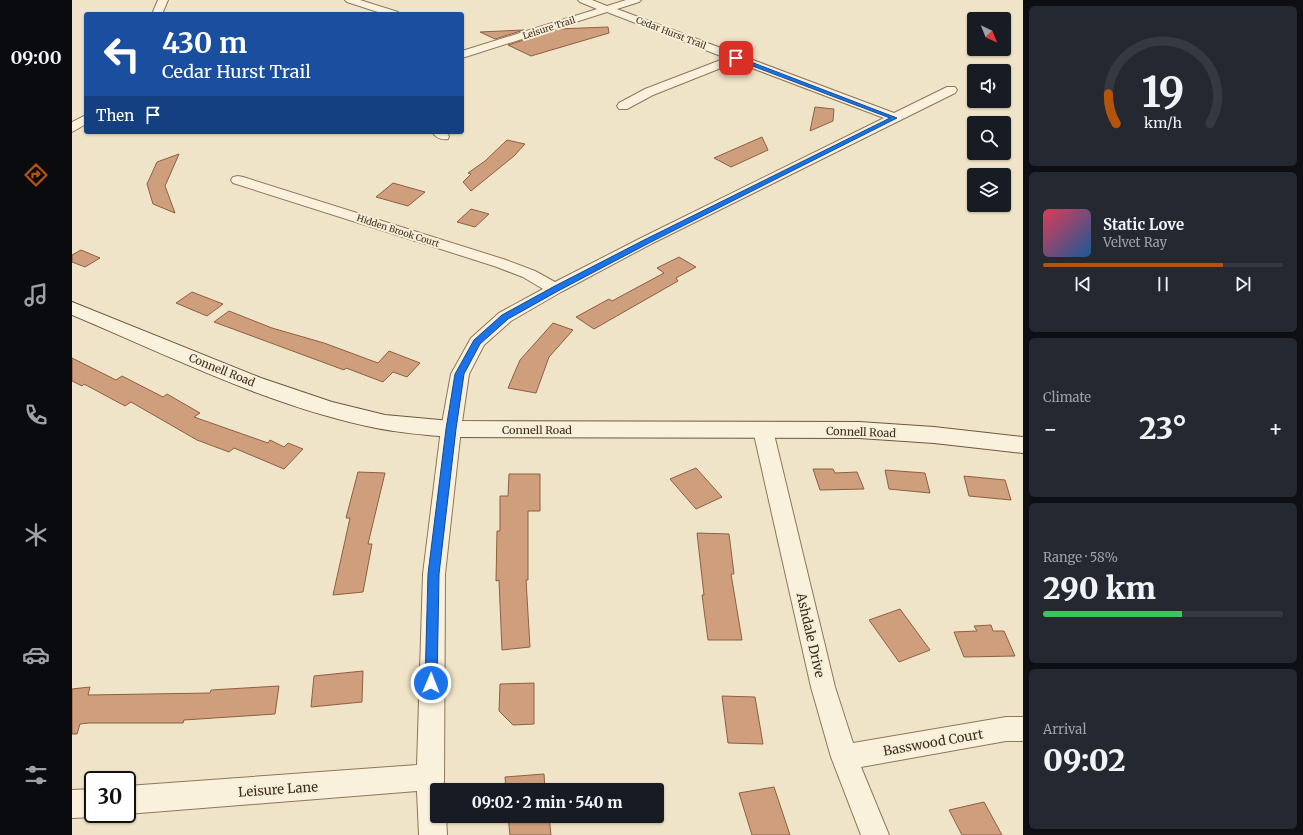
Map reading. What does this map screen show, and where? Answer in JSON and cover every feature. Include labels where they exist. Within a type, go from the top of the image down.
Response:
[{"type":"street","points":[[158,12],[163,0]]},
{"type":"street","points":[[350,0],[388,12]]},
{"type":"street","name":"Cedar Hurst Trail","points":[[583,0],[894,118]]},
{"type":"street","name":"Leisure Trail","points":[[465,52],[636,0]]},
{"type":"street","points":[[623,106],[649,92],[736,58]]},
{"type":"street","points":[[434,835],[430,777],[434,574],[451,429],[460,374],[477,342],[505,317],[646,241],[951,90]]},
{"type":"street","points":[[73,127],[84,120]]},
{"type":"street","name":"Hidden Brook Court","points":[[238,180],[500,263],[529,274],[556,289]]},
{"type":"street","name":"Connell Road","points":[[72,308],[275,391],[364,418],[409,426],[451,429],[881,432],[934,435],[1023,444]]},
{"type":"street","name":"Ashdale Drive","points":[[763,430],[823,687],[844,757],[875,835]]},
{"type":"street","name":"Basswood Court","points":[[844,757],[1006,729],[1023,729]]},
{"type":"street","name":"Leisure Lane","points":[[136,799],[430,777]]},
{"type":"street","points":[[72,804],[84,803]]},
{"type":"building","points":[[608,27],[609,33],[531,56],[508,45],[558,29]]},
{"type":"building","points":[[524,30],[495,39],[480,32]]},
{"type":"building","points":[[815,107],[834,109],[833,121],[810,131]]},
{"type":"building","points":[[762,137],[768,150],[731,167],[714,158]]},
{"type":"building","points":[[507,140],[525,144],[514,156],[471,191],[463,182],[471,174],[468,173],[485,161]]},
{"type":"building","points":[[179,154],[165,186],[175,213],[153,204],[147,184],[157,162]]},
{"type":"building","points":[[393,183],[425,192],[408,206],[376,197]]},
{"type":"building","points":[[471,209],[489,214],[475,227],[457,222]]},
{"type":"building","points":[[81,250],[100,258],[85,267],[72,262],[72,255]]},
{"type":"building","points":[[679,257],[696,267],[676,278],[678,281],[594,329],[576,317],[609,299],[612,301],[664,273],[657,268]]},
{"type":"building","points":[[192,292],[223,304],[207,316],[176,303]]},
{"type":"building","points":[[229,311],[272,328],[324,343],[378,363],[389,351],[420,363],[407,377],[393,372],[383,382],[346,368],[344,370],[214,322]]},
{"type":"building","points":[[553,323],[573,330],[549,357],[536,393],[508,388],[520,360]]},
{"type":"building","points":[[72,358],[116,380],[122,376],[163,397],[167,394],[200,413],[194,417],[268,443],[270,440],[284,447],[288,443],[303,449],[284,469],[234,448],[229,452],[197,440],[131,402],[125,406],[84,384],[82,386],[72,381]]},
{"type":"building","points":[[696,468],[722,497],[696,509],[670,479]]},
{"type":"building","points":[[813,469],[833,469],[835,473],[857,472],[864,489],[820,490]]},
{"type":"building","points":[[885,470],[925,473],[930,493],[889,489]]},
{"type":"building","points":[[358,472],[385,473],[368,544],[372,544],[363,592],[333,595],[350,518],[346,518]]},
{"type":"building","points":[[509,474],[540,474],[540,511],[528,511],[528,580],[526,580],[530,647],[502,650],[499,580],[496,581],[497,531],[500,531],[500,496],[508,496]]},
{"type":"building","points":[[964,476],[1005,480],[1011,500],[969,496]]},
{"type":"building","points":[[697,533],[729,534],[734,574],[731,574],[742,640],[708,640],[702,595],[704,595]]},
{"type":"building","points":[[900,609],[930,650],[899,662],[869,620]]},
{"type":"building","points":[[991,625],[993,631],[1004,631],[1015,656],[964,657],[954,632],[977,631],[974,626]]},
{"type":"building","points":[[363,671],[362,702],[311,707],[314,676]]},
{"type":"building","points":[[534,683],[534,724],[513,725],[499,711],[500,684]]},
{"type":"building","points":[[279,686],[275,714],[184,720],[183,723],[89,723],[80,724],[77,734],[72,734],[72,689],[90,687],[88,695],[210,693],[211,690]]},
{"type":"building","points":[[722,696],[755,697],[763,744],[728,743]]},
{"type":"building","points":[[544,774],[545,783],[505,783],[505,777]]},
{"type":"building","points":[[774,787],[790,835],[752,835],[739,793]]},
{"type":"building","points":[[984,802],[1002,835],[962,835],[949,810]]},
{"type":"building","points":[[509,823],[550,823],[551,835],[510,835]]},
{"type":"route","points":[[431,683],[434,574],[451,429],[460,374],[477,342],[505,317],[556,289],[646,241],[894,118],[736,58]]}]
